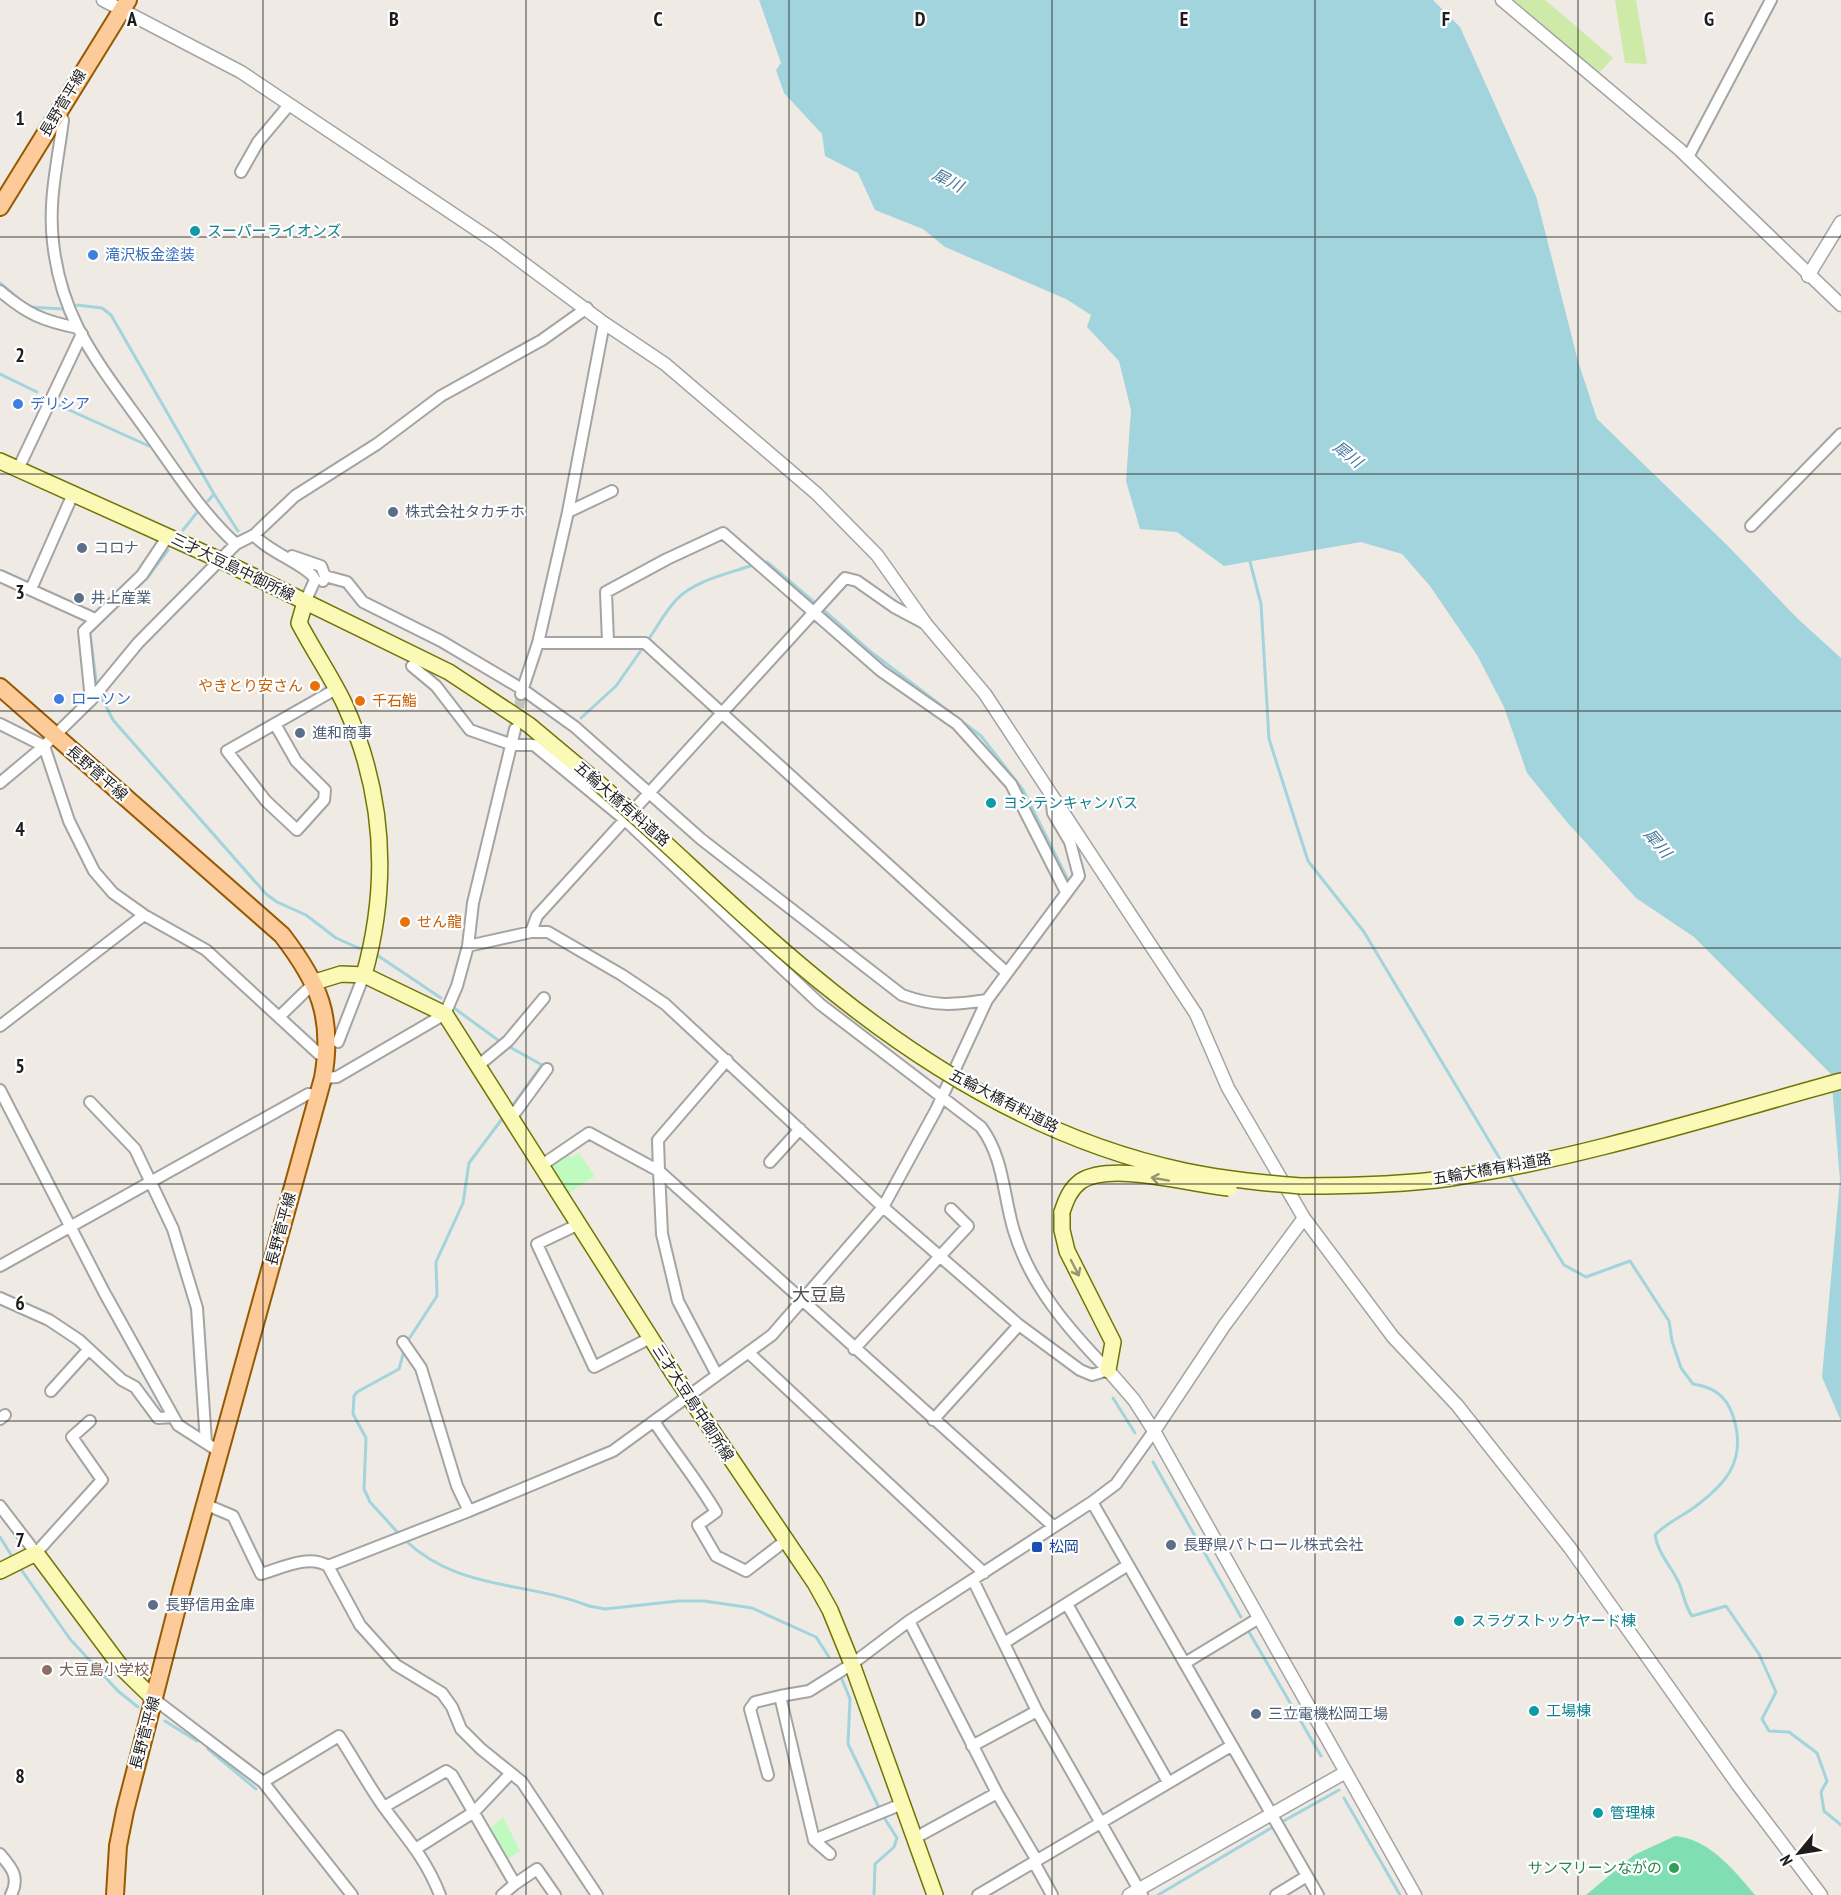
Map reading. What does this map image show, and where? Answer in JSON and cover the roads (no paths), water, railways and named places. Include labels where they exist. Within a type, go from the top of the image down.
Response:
[{"type":"main road","name":"長野菅平線","points":[[0,207],[126,3]]},
{"type":"main road","name":"三才大豆島中御所線","points":[[0,461],[220,560],[305,602],[299,623],[336,689],[359,738],[374,789],[380,880],[375,922],[363,975]]},
{"type":"main road","name":"五輪大橋有料道路","points":[[305,602],[382,637],[476,688],[529,725],[596,781],[834,993],[908,1048],[983,1094],[1059,1130],[1142,1160],[1222,1178],[1301,1186],[1411,1182],[1494,1170],[1587,1150],[1841,1081]]},
{"type":"main road","name":"長野菅平線","points":[[0,687],[49,741],[282,935],[315,982],[327,1024],[327,1049],[323,1078],[213,1448],[207,1505],[182,1588],[125,1811],[118,1846],[115,1895]]},
{"type":"main road","points":[[315,982],[341,974],[363,975],[445,1014]]},
{"type":"main road","name":"三才大豆島中御所線","points":[[445,1014],[650,1338],[825,1601],[852,1664],[935,1895]]},
{"type":"main road","points":[[1107,1370],[1113,1342],[1067,1251],[1062,1230],[1062,1212],[1066,1198],[1072,1189],[1081,1181],[1102,1174],[1123,1172],[1227,1188],[1301,1186]]},
{"type":"main road","points":[[0,1571],[36,1553],[122,1667],[154,1700]]},
{"type":"street","points":[[104,0],[126,3],[242,72],[495,242],[587,308],[604,323],[665,364],[817,494],[877,555],[926,624],[985,694],[1196,1014],[1228,1088],[1304,1218],[1354,1288],[1393,1337],[1457,1406],[1570,1548],[1738,1785],[1821,1895]]},
{"type":"street","points":[[1502,0],[1688,157],[1808,276],[1841,305]]},
{"type":"street","points":[[1688,157],[1771,0]]},
{"type":"street","points":[[241,172],[258,142],[289,105]]},
{"type":"street","points":[[59,110],[63,120],[50,207],[53,244],[61,285],[80,331],[178,474],[217,527],[236,544]]},
{"type":"street","points":[[1808,276],[1841,222]]},
{"type":"street","points":[[0,291],[21,309],[43,321],[80,331]]},
{"type":"street","points":[[0,783],[49,741],[96,695],[144,636],[236,544],[254,535],[295,496],[377,444],[441,396],[542,340],[587,308]]},
{"type":"street","points":[[522,692],[538,643],[568,512],[604,323]]},
{"type":"street","points":[[18,468],[80,331]]},
{"type":"street","points":[[1751,526],[1841,434]]},
{"type":"street","points":[[568,512],[612,491]]},
{"type":"street","points":[[31,589],[74,494]]},
{"type":"street","points":[[608,641],[606,592],[723,533],[881,671],[957,724],[985,754],[1020,799],[1066,892]]},
{"type":"street","points":[[254,535],[272,552],[302,566],[314,576],[314,584],[305,602]]},
{"type":"street","points":[[96,695],[84,631],[142,575],[168,536]]},
{"type":"street","points":[[272,552],[317,564],[325,576],[347,582],[363,602],[441,641],[575,727],[701,839],[902,995],[927,1005],[950,1006],[987,1000]]},
{"type":"street","points":[[0,576],[95,619]]},
{"type":"street","points":[[305,602],[316,591],[325,576]]},
{"type":"street","points":[[531,932],[537,916],[845,578],[857,581],[894,607],[926,624]]},
{"type":"street","points":[[538,643],[608,641],[645,643],[1007,973]]},
{"type":"street","points":[[412,666],[435,686],[470,730],[513,745],[534,745],[624,819],[820,1004],[966,1113],[993,1144],[1014,1232],[1023,1254],[1059,1317],[1134,1400],[1154,1431],[1415,1895]]},
{"type":"street","points":[[275,724],[296,761],[325,790],[324,800],[297,830],[266,801],[227,751],[336,689]]},
{"type":"street","points":[[0,724],[49,741]]},
{"type":"street","points":[[323,1078],[337,1077],[445,1014],[457,986],[468,946],[473,903],[513,745],[515,729]]},
{"type":"street","points":[[49,741],[69,821],[94,870],[113,894],[144,915],[206,950],[319,1054]]},
{"type":"street","points":[[328,1566],[470,1511],[613,1451],[772,1335],[883,1207],[942,1096],[987,1000],[1079,876],[1070,842],[1053,813],[1051,791]]},
{"type":"street","points":[[0,1026],[144,915]]},
{"type":"street","points":[[468,946],[531,932],[548,932],[622,975],[665,1004],[883,1207],[1019,1325],[1080,1370],[1092,1375],[1107,1370]]},
{"type":"street","points":[[338,1042],[363,975]]},
{"type":"street","points":[[280,1016],[315,982]]},
{"type":"street","points":[[479,1065],[505,1044],[544,998]]},
{"type":"street","points":[[717,1375],[678,1301],[662,1234],[658,1140],[727,1060]]},
{"type":"street","points":[[512,1117],[547,1069]]},
{"type":"street","points":[[0,1090],[173,1417],[178,1425],[213,1448]]},
{"type":"street","points":[[0,1266],[153,1183],[308,1094],[318,1095]]},
{"type":"street","points":[[90,1102],[135,1149],[173,1229],[197,1308],[213,1448]]},
{"type":"street","points":[[770,1162],[800,1129]]},
{"type":"street","points":[[542,1165],[589,1133],[659,1171],[1053,1526]]},
{"type":"street","points":[[854,1349],[968,1226],[951,1209]]},
{"type":"street","points":[[768,1775],[750,1708],[755,1702],[809,1691],[852,1664],[909,1621],[1116,1484],[1224,1326],[1304,1218]]},
{"type":"street","points":[[579,1224],[537,1244],[594,1367],[650,1338]]},
{"type":"street","points":[[0,1298],[49,1320],[89,1349],[122,1380],[135,1387],[158,1418],[173,1417]]},
{"type":"street","points":[[933,1420],[1019,1325]]},
{"type":"street","points":[[406,1346],[421,1368],[457,1486],[470,1511]]},
{"type":"street","points":[[51,1391],[89,1349]]},
{"type":"street","points":[[749,1353],[984,1573]]},
{"type":"street","points":[[0,1506],[36,1553],[102,1480],[72,1437],[90,1421]]},
{"type":"street","points":[[655,1422],[684,1466],[694,1475],[716,1512],[698,1525],[716,1556],[746,1571],[784,1541]]},
{"type":"street","points":[[1092,1502],[1230,1746],[1318,1895]]},
{"type":"street","points":[[207,1505],[233,1516],[261,1574],[307,1561],[318,1560],[328,1566],[360,1625],[396,1665],[442,1693],[453,1707],[461,1729],[531,1792],[597,1895]]},
{"type":"street","points":[[1004,1643],[1128,1565]]},
{"type":"street","points":[[973,1580],[1037,1711],[1100,1821],[1137,1893],[1346,1772]]},
{"type":"street","points":[[1067,1604],[1168,1782]]},
{"type":"street","points":[[1185,1663],[1259,1618]]},
{"type":"street","points":[[909,1621],[997,1793],[1036,1859],[1036,1866],[1052,1895]]},
{"type":"street","points":[[780,1696],[814,1840],[830,1854]]},
{"type":"street","points":[[154,1700],[263,1782],[352,1895]]},
{"type":"street","points":[[972,1746],[1037,1711]]},
{"type":"street","points":[[263,1782],[339,1736],[384,1807],[417,1848],[429,1868],[440,1895]]},
{"type":"street","points":[[978,1895],[1230,1746]]},
{"type":"street","points":[[384,1807],[446,1771],[452,1775],[515,1884]]},
{"type":"street","points":[[417,1848],[474,1812],[511,1773]]},
{"type":"street","points":[[915,1838],[997,1793]]},
{"type":"street","points":[[814,1840],[902,1804]]},
{"type":"street","points":[[0,1854],[13,1869],[16,1878],[10,1895]]},
{"type":"street","points":[[502,1895],[537,1869],[555,1895]]},
{"type":"street","points":[[1276,1895],[1307,1876]]},
{"type":"water","name":"犀川","points":[[759,0],[1433,0],[1460,27],[1536,196],[1578,361],[1597,419],[1728,546],[1798,619],[1841,658],[1841,1421],[1822,1377],[1840,1180],[1831,1074],[1694,937],[1636,898],[1566,821],[1527,773],[1504,707],[1477,655],[1430,586],[1402,554],[1361,542],[1224,566],[1177,532],[1140,529],[1126,481],[1131,410],[1119,361],[1087,327],[1091,315],[1066,299],[945,247],[923,229],[875,210],[858,173],[825,156],[822,134],[784,93],[776,70],[781,63]]},
{"type":"waterway","points":[[0,283],[20,300]]},
{"type":"waterway","points":[[77,305],[102,308],[111,315],[214,494],[208,501]]},
{"type":"waterway","points":[[29,307],[63,309]]},
{"type":"waterway","points":[[0,374],[37,392]]},
{"type":"waterway","points":[[58,405],[149,446]]},
{"type":"waterway","points":[[214,494],[238,531]]},
{"type":"waterway","points":[[183,530],[199,510]]},
{"type":"waterway","points":[[97,688],[90,633],[147,578],[168,550]]},
{"type":"waterway","points":[[1249,558],[1261,604],[1269,739],[1308,861],[1364,932],[1503,1164]]},
{"type":"waterway","points":[[767,562],[814,602]]},
{"type":"waterway","points":[[648,640],[668,609],[684,593],[712,578],[753,565]]},
{"type":"waterway","points":[[825,611],[871,652],[981,736],[1023,790],[1067,878]]},
{"type":"waterway","points":[[581,718],[616,686],[642,649]]},
{"type":"waterway","points":[[100,694],[113,720],[266,894],[277,902],[306,915],[336,938],[363,950]]},
{"type":"waterway","points":[[377,955],[441,998]]},
{"type":"waterway","points":[[454,1008],[502,1043]]},
{"type":"waterway","points":[[508,1046],[542,1065],[513,1105]]},
{"type":"waterway","points":[[407,1342],[437,1296],[436,1262],[463,1203],[469,1163],[502,1119]]},
{"type":"waterway","points":[[1508,1172],[1564,1265],[1586,1277],[1630,1261],[1669,1321],[1672,1341],[1681,1368],[1693,1384],[1713,1390],[1727,1403],[1733,1416],[1738,1446],[1730,1471],[1723,1482],[1702,1502],[1655,1535],[1661,1553],[1678,1581],[1692,1616],[1726,1606],[1759,1654],[1776,1692],[1762,1719],[1769,1731],[1789,1732],[1817,1753],[1827,1781],[1821,1792],[1824,1811],[1841,1825]]},
{"type":"waterway","points":[[400,1535],[370,1502],[364,1489],[366,1438],[353,1414],[354,1396],[357,1392],[399,1369],[404,1351]]},
{"type":"waterway","points":[[1113,1398],[1135,1433]]},
{"type":"waterway","points":[[1153,1462],[1241,1617]]},
{"type":"waterway","points":[[0,1537],[13,1558]]},
{"type":"waterway","points":[[405,1540],[447,1568],[470,1577],[541,1592],[589,1606],[605,1609],[678,1601],[704,1601],[752,1608],[816,1637],[829,1657]]},
{"type":"waterway","points":[[20,1568],[70,1639],[118,1691],[138,1707]]},
{"type":"waterway","points":[[1249,1632],[1321,1756]]},
{"type":"waterway","points":[[841,1677],[850,1699],[848,1744],[883,1816],[897,1838],[894,1847],[875,1864],[874,1895]]},
{"type":"waterway","points":[[165,1721],[197,1741]]},
{"type":"waterway","points":[[208,1749],[256,1789]]},
{"type":"waterway","points":[[1280,1823],[1339,1790]]},
{"type":"waterway","points":[[1344,1798],[1400,1895]]},
{"type":"waterway","points":[[1158,1895],[1273,1827]]},
{"type":"tunnel","points":[[517,723],[521,695]]},
{"type":"place","name":"スーパーライオンズ","points":[[195,231]]},
{"type":"place","name":"滝沢板金塗装","points":[[93,255]]},
{"type":"place","name":"デリシア","points":[[18,404]]},
{"type":"place","name":"株式会社タカチホ","points":[[393,512]]},
{"type":"place","name":"コロナ","points":[[82,548]]},
{"type":"place","name":"井上産業","points":[[79,598]]},
{"type":"place","name":"やきとり安さん","points":[[315,686]]},
{"type":"place","name":"ローソン","points":[[59,699]]},
{"type":"place","name":"千石鮨","points":[[360,701]]},
{"type":"place","name":"進和商事","points":[[300,733]]},
{"type":"place","name":"ヨシテンキャンバス","points":[[991,803]]},
{"type":"place","name":"せん龍","points":[[405,922]]},
{"type":"place","name":"長野県パトロール株式会社","points":[[1171,1545]]},
{"type":"place","name":"松岡","points":[[1037,1547]]},
{"type":"place","name":"長野信用金庫","points":[[153,1605]]},
{"type":"place","name":"スラグストックヤード棟","points":[[1459,1621]]},
{"type":"place","name":"大豆島小学校","points":[[47,1670]]},
{"type":"place","name":"工場棟","points":[[1534,1711]]},
{"type":"place","name":"三立電機松岡工場","points":[[1256,1714]]},
{"type":"place","name":"管理棟","points":[[1598,1813]]},
{"type":"place","name":"サンマリーンながの","points":[[1674,1868]]},
{"type":"district","name":"大豆島","points":[[819,1295]]}]
